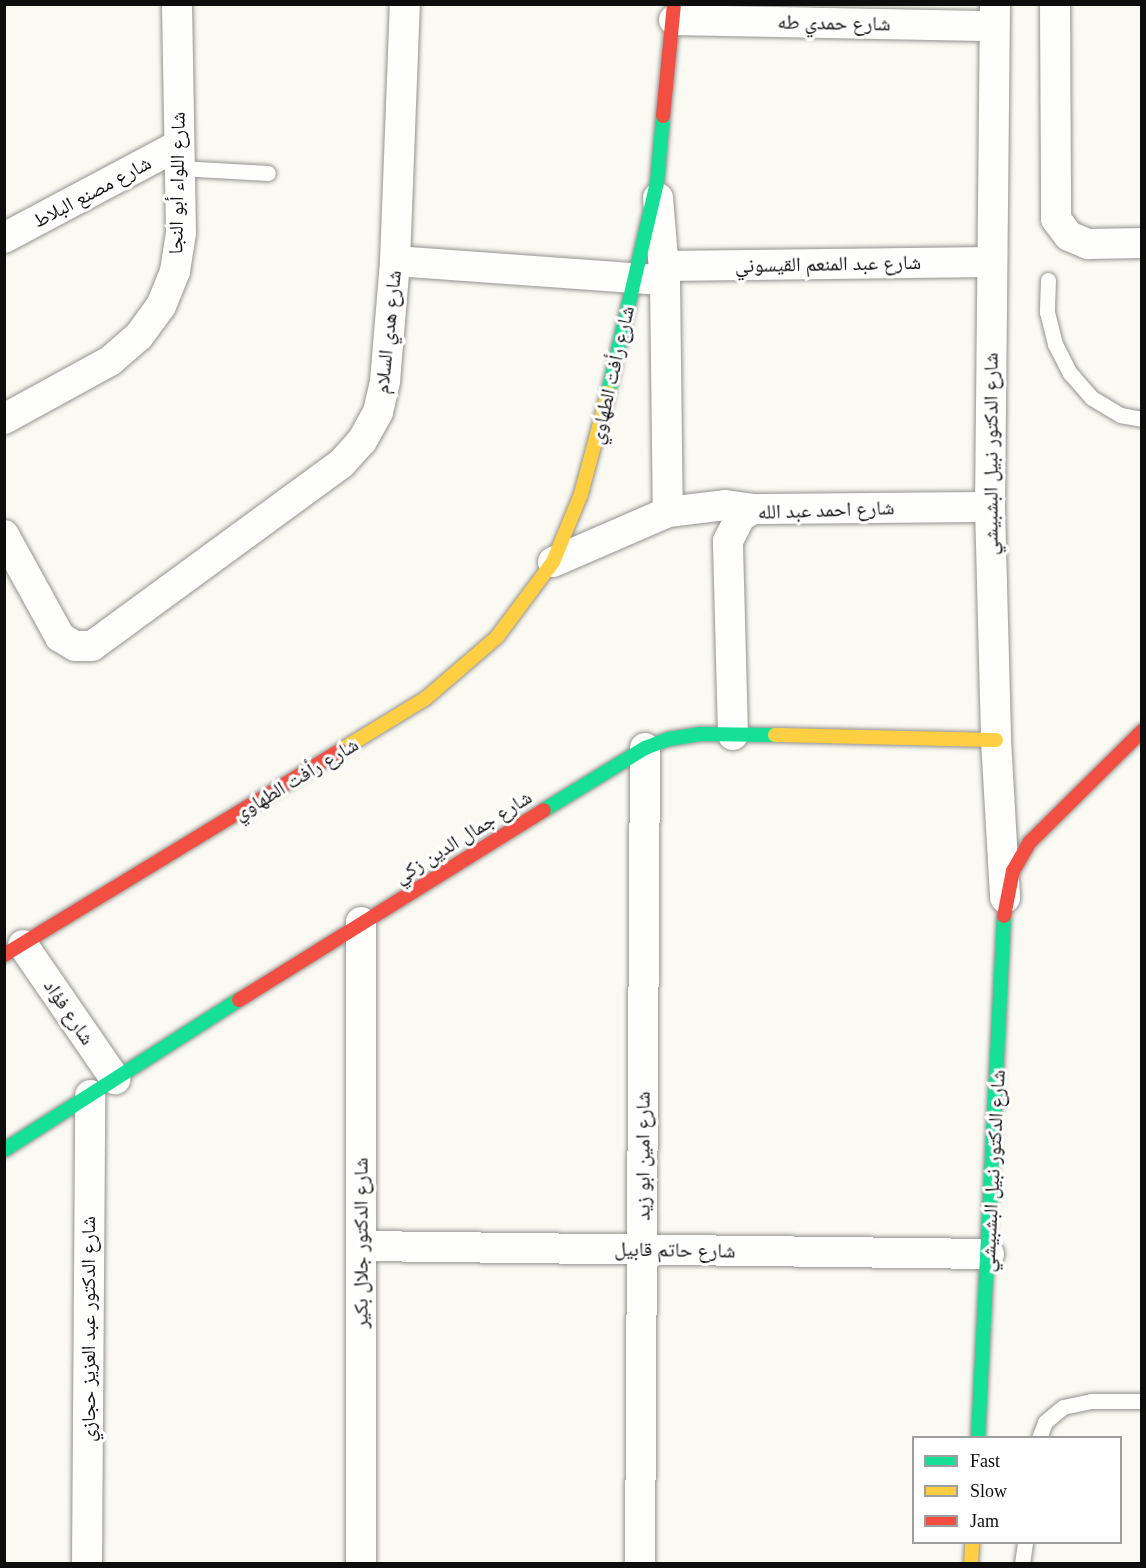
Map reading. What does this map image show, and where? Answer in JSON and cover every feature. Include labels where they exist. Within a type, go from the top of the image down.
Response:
[{"type":"street","name":"شارع اللواء أبو النجا","points":[[4,419],[110,361],[139,336],[161,306],[176,271],[181,233],[177,4]]},
{"type":"street","name":"شارع هدي السلام","points":[[4,535],[60,636],[75,646],[92,646],[340,464],[362,441],[378,412],[386,381],[395,261],[405,4]]},
{"type":"street","points":[[1055,4],[1056,219],[1069,236],[1088,244],[1142,243]]},
{"type":"street","name":"شارع حمدي طه","points":[[674,12],[994,15]]},
{"type":"street","name":"شارع رأفت الطهاوي","points":[[14,950],[425,699],[497,637],[553,562],[581,494],[603,423],[657,183],[674,12]]},
{"type":"street","name":"شارع الدكتور نبيل البشبيشي","points":[[978,1436],[1005,904],[996,740],[990,507],[994,15]]},
{"type":"street","name":"شارع مصنع البلاط","points":[[4,238],[179,157]]},
{"type":"street","name":"شارع رأفت الطهاوي","points":[[657,183],[664,273],[668,512]]},
{"type":"street","name":"شارع عبد المنعم القيسوني","points":[[395,261],[634,279],[664,273],[992,262]]},
{"type":"street","name":"شارع رأفت الطهاوي","points":[[553,562],[668,512],[725,505],[753,509]]},
{"type":"street","name":"شارع احمد عبد الله","points":[[733,735],[728,541],[732,527],[753,509],[990,507]]},
{"type":"street","name":"شارع الدكتور نبيل البشبيشي","points":[[1005,904],[1013,871],[1030,842],[1142,731]]},
{"type":"street","name":"شارع جمال الدين زكي","points":[[4,1150],[361,922],[645,748],[669,739],[733,735],[996,740]]},
{"type":"street","name":"شارع امين ابو زيد","points":[[640,1563],[645,748]]},
{"type":"street","name":"شارع الدكتور جلال بكير","points":[[361,922],[361,1563]]},
{"type":"street","name":"شارع فؤاد","points":[[14,950],[115,1079]]},
{"type":"street","name":"شارع الدكتور عبد العزيز حجازي","points":[[87,1563],[90,1095]]},
{"type":"street","name":"شارع حاتم قابيل","points":[[362,1246],[989,1254]]},
{"type":"street","points":[[971,1563],[972,1544]]},
{"type":"lane","points":[[179,157],[268,173]]},
{"type":"lane","points":[[1048,279],[1050,323],[1055,344],[1070,373],[1102,404],[1120,415],[1142,419]]},
{"type":"lane","points":[[1039,1436],[1044,1422],[1063,1407],[1091,1401],[1142,1401]]},
{"type":"lane","points":[[1022,1563],[1025,1544]]},
{"type":"traffic: fast","points":[[608,393],[657,183],[663,116]]},
{"type":"traffic: fast","points":[[544,810],[645,748],[669,739],[701,734],[775,735]]},
{"type":"traffic: fast","points":[[978,1436],[1004,916]]},
{"type":"traffic: fast","points":[[4,1150],[239,1000]]},
{"type":"traffic: slow","points":[[341,750],[425,699],[497,637],[553,562],[581,494],[608,393]]},
{"type":"traffic: slow","points":[[775,735],[996,740]]},
{"type":"traffic: slow","points":[[971,1564],[972,1544]]},
{"type":"traffic: jam","points":[[663,116],[674,4]]},
{"type":"traffic: jam","points":[[1004,916],[1013,871],[1030,842],[1142,731]]},
{"type":"traffic: jam","points":[[4,955],[341,750]]},
{"type":"traffic: jam","points":[[239,1000],[544,810]]}]
